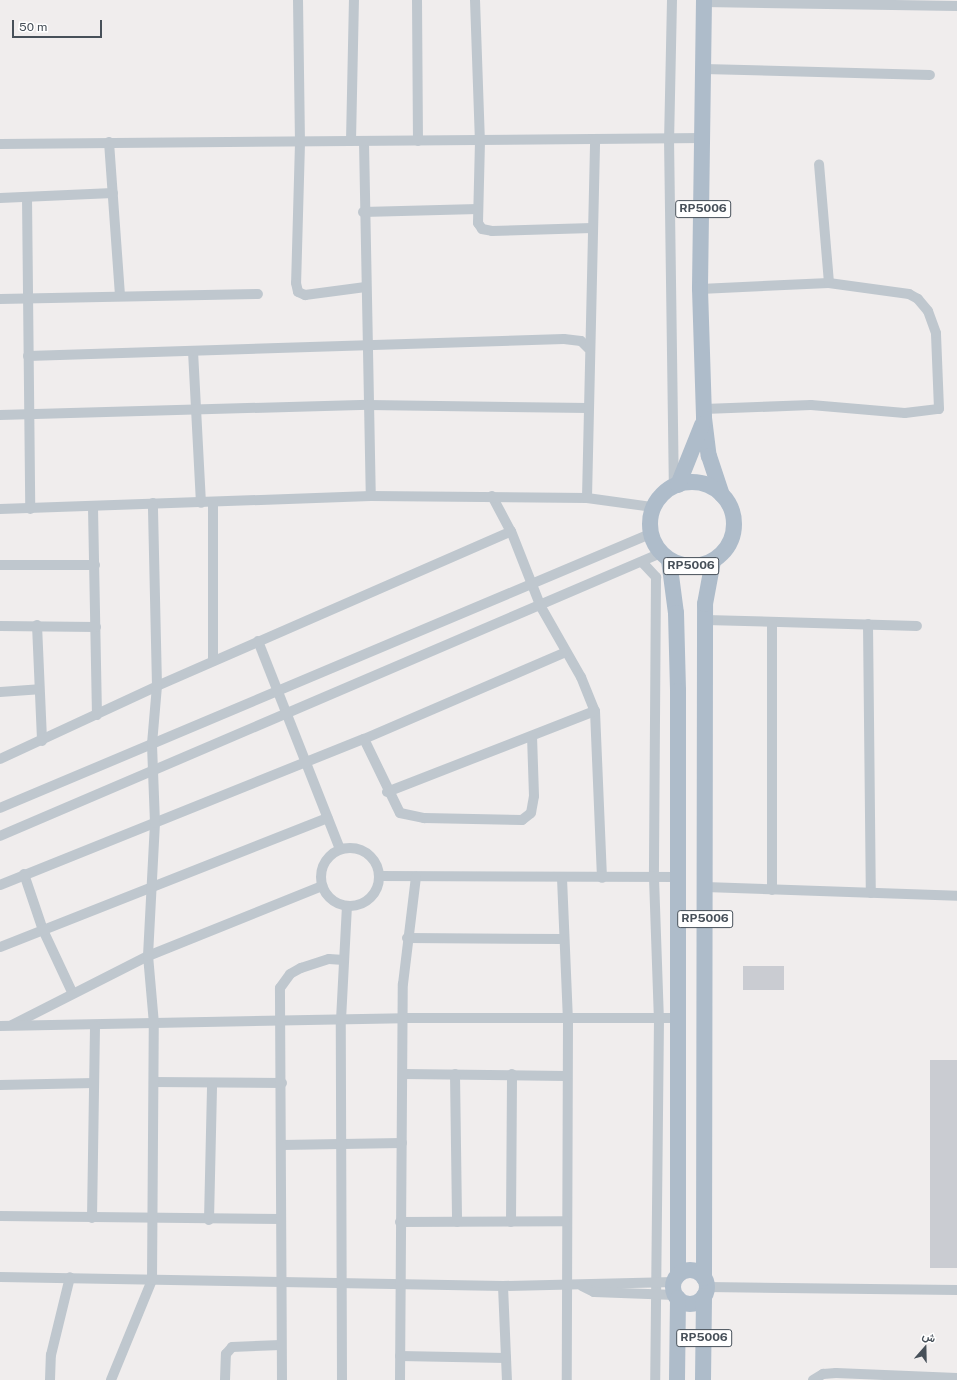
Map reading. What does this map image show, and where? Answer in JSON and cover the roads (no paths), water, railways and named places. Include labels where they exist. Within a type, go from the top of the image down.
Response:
[{"type":"main road","name":"RP5006","points":[[665,557],[688,566],[713,561],[725,550],[733,532],[732,512],[722,495],[709,456],[704,414],[700,289],[704,138],[704,1]]},
{"type":"main road","name":"RP5006","points":[[653,507],[676,485],[704,414]]},
{"type":"main road","name":"RP5006","points":[[676,485],[704,484],[722,495]]},
{"type":"main road","points":[[650,534],[653,507]]},
{"type":"main road","name":"RP5006","points":[[650,534],[665,557],[676,613],[678,877],[676,1018],[676,1288],[678,1380]]},
{"type":"main road","name":"RP5006","points":[[703,1380],[705,1287],[706,620],[713,561]]},
{"type":"main road","points":[[692,1270],[705,1287],[692,1304],[676,1288],[692,1270]]},
{"type":"street","points":[[298,0],[300,143],[298,292],[305,295],[365,287]]},
{"type":"street","points":[[351,141],[354,0]]},
{"type":"street","points":[[417,0],[418,142]]},
{"type":"street","points":[[475,0],[480,141],[478,223],[482,229],[492,231],[592,228]]},
{"type":"street","points":[[672,0],[669,138],[676,485]]},
{"type":"street","points":[[704,1],[957,6]]},
{"type":"street","points":[[704,69],[930,75]]},
{"type":"street","points":[[0,144],[109,142],[418,142],[704,138]]},
{"type":"street","points":[[588,498],[588,348],[595,139]]},
{"type":"street","points":[[109,142],[120,296]]},
{"type":"street","points":[[364,142],[363,212],[371,496]]},
{"type":"street","points":[[819,164],[829,283]]},
{"type":"street","points":[[0,198],[113,193]]},
{"type":"street","points":[[27,197],[30,509]]},
{"type":"street","points":[[363,212],[478,209]]},
{"type":"street","points":[[700,289],[829,283],[909,294],[918,299],[928,311],[936,333],[939,409],[905,413],[811,405],[704,414]]},
{"type":"street","points":[[0,299],[258,294]]},
{"type":"street","points":[[28,356],[564,339],[581,342],[588,348]]},
{"type":"street","points":[[194,351],[201,503]]},
{"type":"street","points":[[0,415],[196,411],[369,405],[588,408]]},
{"type":"street","points":[[0,509],[93,508],[153,503],[201,503],[371,496],[588,498],[653,507]]},
{"type":"street","points":[[492,496],[510,531],[540,607],[564,653],[581,677],[595,711],[602,878]]},
{"type":"street","points":[[213,502],[213,661]]},
{"type":"street","points":[[111,1380],[152,1280],[151,1219],[154,1024],[148,956],[150,888],[155,823],[152,744],[157,686],[153,503]]},
{"type":"street","points":[[93,508],[97,715]]},
{"type":"street","points":[[0,759],[42,741],[157,686],[510,531]]},
{"type":"street","points":[[0,808],[650,534]]},
{"type":"street","points":[[0,836],[152,768],[540,607],[642,562],[665,557]]},
{"type":"street","points":[[642,562],[654,571],[656,577],[654,878],[658,1018],[654,1282],[655,1380]]},
{"type":"street","points":[[0,565],[95,565]]},
{"type":"street","points":[[706,620],[917,626]]},
{"type":"street","points":[[772,623],[772,890]]},
{"type":"street","points":[[868,624],[871,893]]},
{"type":"street","points":[[0,626],[38,625],[96,627]]},
{"type":"street","points":[[38,625],[39,689],[42,741]]},
{"type":"street","points":[[258,641],[340,849]]},
{"type":"street","points":[[0,884],[364,739],[564,653]]},
{"type":"street","points":[[0,692],[39,689]]},
{"type":"street","points":[[387,792],[595,711]]},
{"type":"street","points":[[364,739],[396,810],[406,816],[522,820],[531,813],[534,796],[532,736]]},
{"type":"street","points":[[0,947],[328,818]]},
{"type":"street","points":[[353,847],[366,852],[375,861],[379,876],[371,897],[360,904],[347,906],[334,902],[322,886],[322,867],[329,856],[340,849],[353,847]]},
{"type":"street","points":[[24,874],[43,930],[72,992]]},
{"type":"street","points":[[379,876],[562,878],[678,877]]},
{"type":"street","points":[[400,1380],[402,1285],[400,1222],[403,1018],[407,938],[416,877]]},
{"type":"street","points":[[562,878],[563,938],[568,1020],[564,1221],[566,1380]]},
{"type":"street","points":[[11,1026],[72,992],[148,956],[322,886]]},
{"type":"street","points":[[705,887],[957,896]]},
{"type":"street","points":[[342,1380],[340,1284],[343,1143],[342,1020],[347,906]]},
{"type":"street","points":[[407,938],[563,938]]},
{"type":"street","points":[[282,1380],[279,1283],[282,1145],[280,988],[290,974],[315,962],[344,960]]},
{"type":"street","points":[[0,1026],[95,1026],[403,1018],[568,1020],[676,1018]]},
{"type":"street","points":[[92,1218],[95,1026]]},
{"type":"street","points":[[403,1074],[512,1074],[567,1076]]},
{"type":"street","points":[[455,1074],[458,1222]]},
{"type":"street","points":[[510,1222],[512,1074]]},
{"type":"street","points":[[154,1082],[282,1083]]},
{"type":"street","points":[[0,1085],[94,1083]]},
{"type":"street","points":[[209,1220],[212,1083]]},
{"type":"street","points":[[282,1145],[402,1143]]},
{"type":"street","points":[[0,1216],[281,1220]]},
{"type":"street","points":[[400,1222],[564,1221]]},
{"type":"street","points":[[0,1277],[70,1277],[279,1283],[566,1287],[582,1286],[592,1283],[654,1282],[676,1288]]},
{"type":"street","points":[[50,1380],[51,1355],[70,1277]]},
{"type":"street","points":[[503,1286],[507,1380]]},
{"type":"street","points":[[582,1286],[594,1292],[654,1295],[676,1288]]},
{"type":"street","points":[[705,1287],[957,1290]]},
{"type":"street","points":[[225,1380],[226,1354],[232,1347],[281,1345]]},
{"type":"street","points":[[400,1356],[506,1358]]},
{"type":"street","points":[[813,1380],[823,1374],[836,1373],[957,1378]]}]
